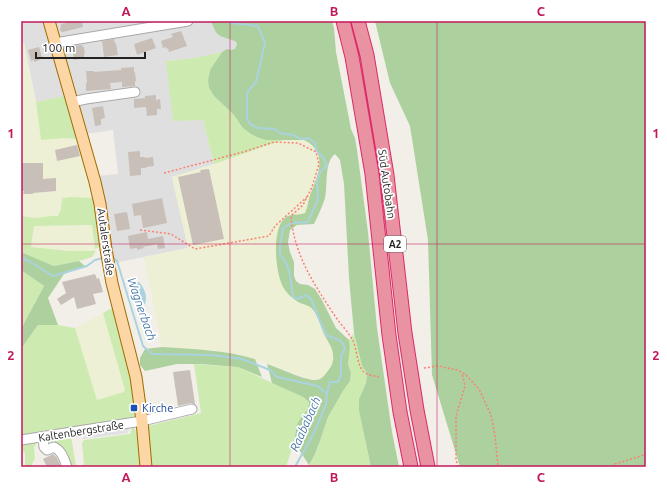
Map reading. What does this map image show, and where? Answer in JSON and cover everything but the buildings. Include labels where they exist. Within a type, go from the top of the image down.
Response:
[{"type":"highway","name":"Süd Autobahn","points":[[343,21],[352,57],[372,174],[389,335],[400,412],[411,467]]},
{"type":"highway","name":"Süd Autobahn","points":[[358,21],[367,55],[387,175],[405,333],[428,467]]},
{"type":"main road","name":"Autalerstraße","points":[[49,21],[100,204],[108,263],[136,377],[146,467]]},
{"type":"street","points":[[55,43],[188,21]]},
{"type":"street","points":[[72,102],[135,92]]},
{"type":"street","name":"Kaltenbergstraße","points":[[21,440],[142,421],[192,409]]},
{"type":"street","points":[[43,437],[44,447],[47,450],[54,447],[57,448],[61,452],[67,467]]},
{"type":"path","points":[[164,173],[243,152],[274,142],[298,143],[316,152],[319,164],[312,187],[303,205],[291,216],[298,249],[304,266],[315,287],[353,341],[361,368],[365,373],[379,377]]},
{"type":"path","points":[[140,230],[171,234],[195,249],[269,236],[275,226],[308,196]]},
{"type":"path","points":[[424,368],[438,366],[457,370],[465,374],[479,389],[491,415],[495,435],[498,467]]},
{"type":"path","points":[[458,467],[456,459],[456,416],[465,386],[462,373]]},
{"type":"path","points":[[612,467],[615,464],[644,455],[646,456]]},
{"type":"shaded area","points":[[21,21],[211,21],[213,29],[235,41],[237,44],[235,49],[196,58],[166,61],[203,120],[214,164],[172,177],[188,248],[114,263],[98,176],[118,174],[113,130],[85,134],[77,94],[36,102],[24,43],[21,43]]},
{"type":"shaded area","points":[[129,427],[128,433],[83,439],[84,434]]},
{"type":"green space","points":[[211,21],[332,21],[336,52],[351,129],[355,138],[357,150],[368,232],[377,328],[392,432],[399,467],[371,467],[359,411],[359,399],[366,383],[367,373],[362,366],[354,333],[349,278],[344,184],[340,160],[335,154],[329,162],[325,198],[314,224],[297,225],[290,230],[288,243],[294,262],[294,276],[296,281],[300,284],[308,285],[315,289],[336,328],[349,340],[350,347],[348,364],[351,373],[350,381],[328,417],[320,441],[309,465],[294,442],[297,424],[308,409],[309,402],[303,397],[272,383],[267,364],[311,380],[318,380],[324,376],[331,366],[333,352],[311,307],[298,302],[286,292],[279,275],[276,242],[281,224],[287,216],[305,213],[318,172],[319,157],[317,151],[312,145],[304,140],[266,140],[251,134],[242,127],[234,115],[214,96],[209,88],[208,80],[210,70],[222,52],[227,49],[235,49],[237,44],[235,41],[219,35]]},
{"type":"green space","points":[[375,21],[646,21],[646,467],[460,467],[432,375],[428,240],[410,126],[390,83]]},
{"type":"green space","points":[[21,43],[24,43],[36,102],[41,139],[64,138],[75,139],[79,142],[89,178],[92,198],[62,198],[61,209],[58,216],[35,218],[21,216]]},
{"type":"green space","points":[[222,52],[210,70],[208,80],[209,88],[214,96],[234,115],[242,127],[259,138],[266,140],[286,139],[214,164],[203,120],[173,121],[166,61],[195,58]]},
{"type":"green space","points":[[65,96],[78,139],[64,138],[41,140],[36,102]]},
{"type":"green space","points":[[286,139],[304,140],[315,148],[320,158],[320,166],[316,182],[305,213],[300,215],[290,215],[285,218],[292,297],[300,303],[308,305],[313,309],[324,335],[332,349],[333,362],[323,378],[316,380],[309,379],[239,354],[162,347],[144,257],[188,248],[172,177]]},
{"type":"green space","points":[[62,198],[94,198],[100,247],[95,249],[92,225],[34,226],[31,247],[69,251],[96,251],[92,257],[54,266],[21,252],[21,216],[35,218],[58,216],[61,209]]},
{"type":"green space","points":[[93,225],[96,251],[69,251],[31,248],[34,226]]},
{"type":"green space","points":[[21,252],[54,266],[79,261],[85,266],[64,274],[48,298],[58,325],[38,325],[21,349],[21,329],[44,286],[21,270]]},
{"type":"green space","points":[[21,270],[44,286],[21,329]]},
{"type":"green space","points":[[114,307],[132,383],[134,417],[127,420],[21,436],[21,349],[38,325],[58,325],[75,328],[97,400],[124,392],[125,390],[103,313]]},
{"type":"green space","points":[[103,313],[125,392],[97,400],[75,328]]},
{"type":"green space","points":[[354,333],[362,366],[367,372],[366,383],[359,399],[359,411],[371,467],[308,467],[320,441],[328,417],[350,381],[351,373],[348,364],[350,347],[349,340]]},
{"type":"green space","points":[[162,347],[221,352],[255,359],[262,377],[238,367],[201,364],[177,364],[145,371],[140,365],[140,358],[145,349]]},
{"type":"green space","points":[[194,364],[238,367],[303,397],[309,402],[308,409],[297,424],[294,442],[286,467],[151,467],[148,426],[201,413]]},
{"type":"green space","points":[[132,428],[134,428],[138,435],[140,467],[77,467],[84,464],[82,443],[84,440],[130,434]]},
{"type":"green space","points":[[71,436],[75,467],[70,467],[58,444],[53,446],[51,445],[50,441],[51,439]]},
{"type":"green space","points":[[36,441],[34,447],[35,458],[32,467],[25,467],[25,453],[21,450],[21,444]]},
{"type":"water","points":[[133,281],[139,282],[144,289],[146,295],[145,304],[139,305],[133,295],[131,284]]},
{"type":"waterway","name":"Raababach","points":[[226,21],[258,26],[265,43],[256,82],[247,93],[247,118],[250,124],[258,128],[275,129],[282,134],[290,134],[301,139],[308,138],[315,143],[316,150],[323,157],[327,166],[320,172],[317,182],[318,199],[308,222],[292,223],[283,228],[280,246],[280,255],[284,259],[290,275],[293,297],[298,299],[306,295],[311,299],[326,335],[341,341],[345,348],[341,356],[341,375],[338,382],[330,382],[326,404],[313,435],[296,467]]},
{"type":"waterway","name":"Wagnerbach","points":[[111,256],[117,261],[143,346],[152,354],[212,355],[242,359],[270,370],[277,377],[318,386],[327,394]]},
{"type":"waterway","name":"Wagnerbach","points":[[21,258],[29,261],[53,276],[87,266],[95,260],[103,258]]},
{"type":"place","name":"Kirche","points":[[134,408]]}]
